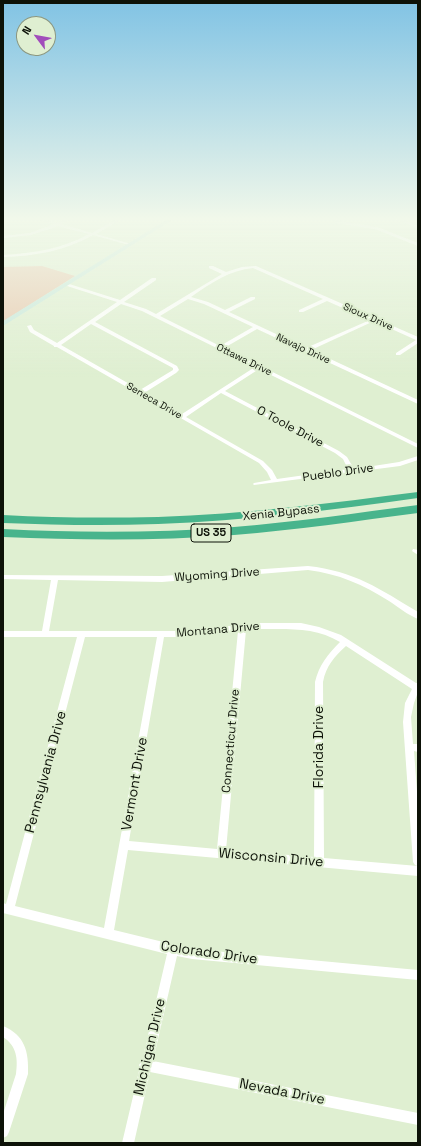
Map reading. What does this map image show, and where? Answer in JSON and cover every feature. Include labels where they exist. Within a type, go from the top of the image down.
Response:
[{"type":"highway","name":"Xenia Bypass","points":[[3,519],[53,522],[131,522],[217,518],[312,509],[418,495]]},
{"type":"highway","name":"Xenia Bypass","points":[[3,533],[76,536],[195,534],[301,524],[418,509]]},
{"type":"main road","points":[[3,324],[87,270]]},
{"type":"street","points":[[218,270],[226,274]]},
{"type":"street","name":"Sioux Drive","points":[[226,274],[235,270]]},
{"type":"street","name":"Sioux Drive","points":[[266,270],[418,340]]},
{"type":"street","points":[[157,316],[175,306],[208,283],[226,274]]},
{"type":"street","points":[[56,346],[154,279]]},
{"type":"street","name":"Ottawa Drive","points":[[66,284],[141,308],[418,446]]},
{"type":"street","name":"Navajo Drive","points":[[188,297],[225,312],[418,402]]},
{"type":"street","points":[[225,312],[253,298]]},
{"type":"street","points":[[301,312],[327,299]]},
{"type":"street","points":[[306,350],[373,320]]},
{"type":"street","points":[[91,322],[175,367],[176,370],[174,372],[139,393]]},
{"type":"street","name":"Seneca Drive","points":[[28,326],[32,331],[56,346],[261,462],[270,470],[275,481]]},
{"type":"street","points":[[220,348],[257,327]]},
{"type":"street","points":[[398,354],[418,340]]},
{"type":"street","points":[[181,417],[259,367]]},
{"type":"street","name":"O Toole Drive","points":[[221,391],[337,452],[345,458],[352,471]]},
{"type":"street","name":"Pueblo Drive","points":[[256,484],[400,464],[418,458]]},
{"type":"street","name":"Wyoming Drive","points":[[3,577],[162,579],[300,568],[319,568],[343,573],[356,579],[418,616]]},
{"type":"street","points":[[45,634],[55,578]]},
{"type":"street","name":"Montana Drive","points":[[3,634],[161,634],[284,625],[301,626],[330,634],[417,687]]},
{"type":"street","name":"Connecticut Drive","points":[[221,854],[242,628]]},
{"type":"street","name":"Pennsylvania Drive","points":[[6,908],[82,634]]},
{"type":"street","name":"Vermont Drive","points":[[108,934],[161,634]]},
{"type":"street","name":"Florida Drive","points":[[319,862],[321,671],[325,662],[345,642]]},
{"type":"street","points":[[417,687],[407,709],[413,748],[418,862]]},
{"type":"street","name":"Wisconsin Drive","points":[[124,845],[418,871]]},
{"type":"street","name":"Colorado Drive","points":[[6,908],[192,954],[418,975]]},
{"type":"street","name":"Michigan Drive","points":[[128,1143],[172,950]]},
{"type":"street","points":[[3,1031],[11,1035],[20,1046],[22,1054],[22,1074],[3,1132]]},
{"type":"street","name":"Nevada Drive","points":[[146,1065],[418,1119]]},
{"type":"shaded area","points":[[3,270],[57,270],[75,276],[3,322]]}]
